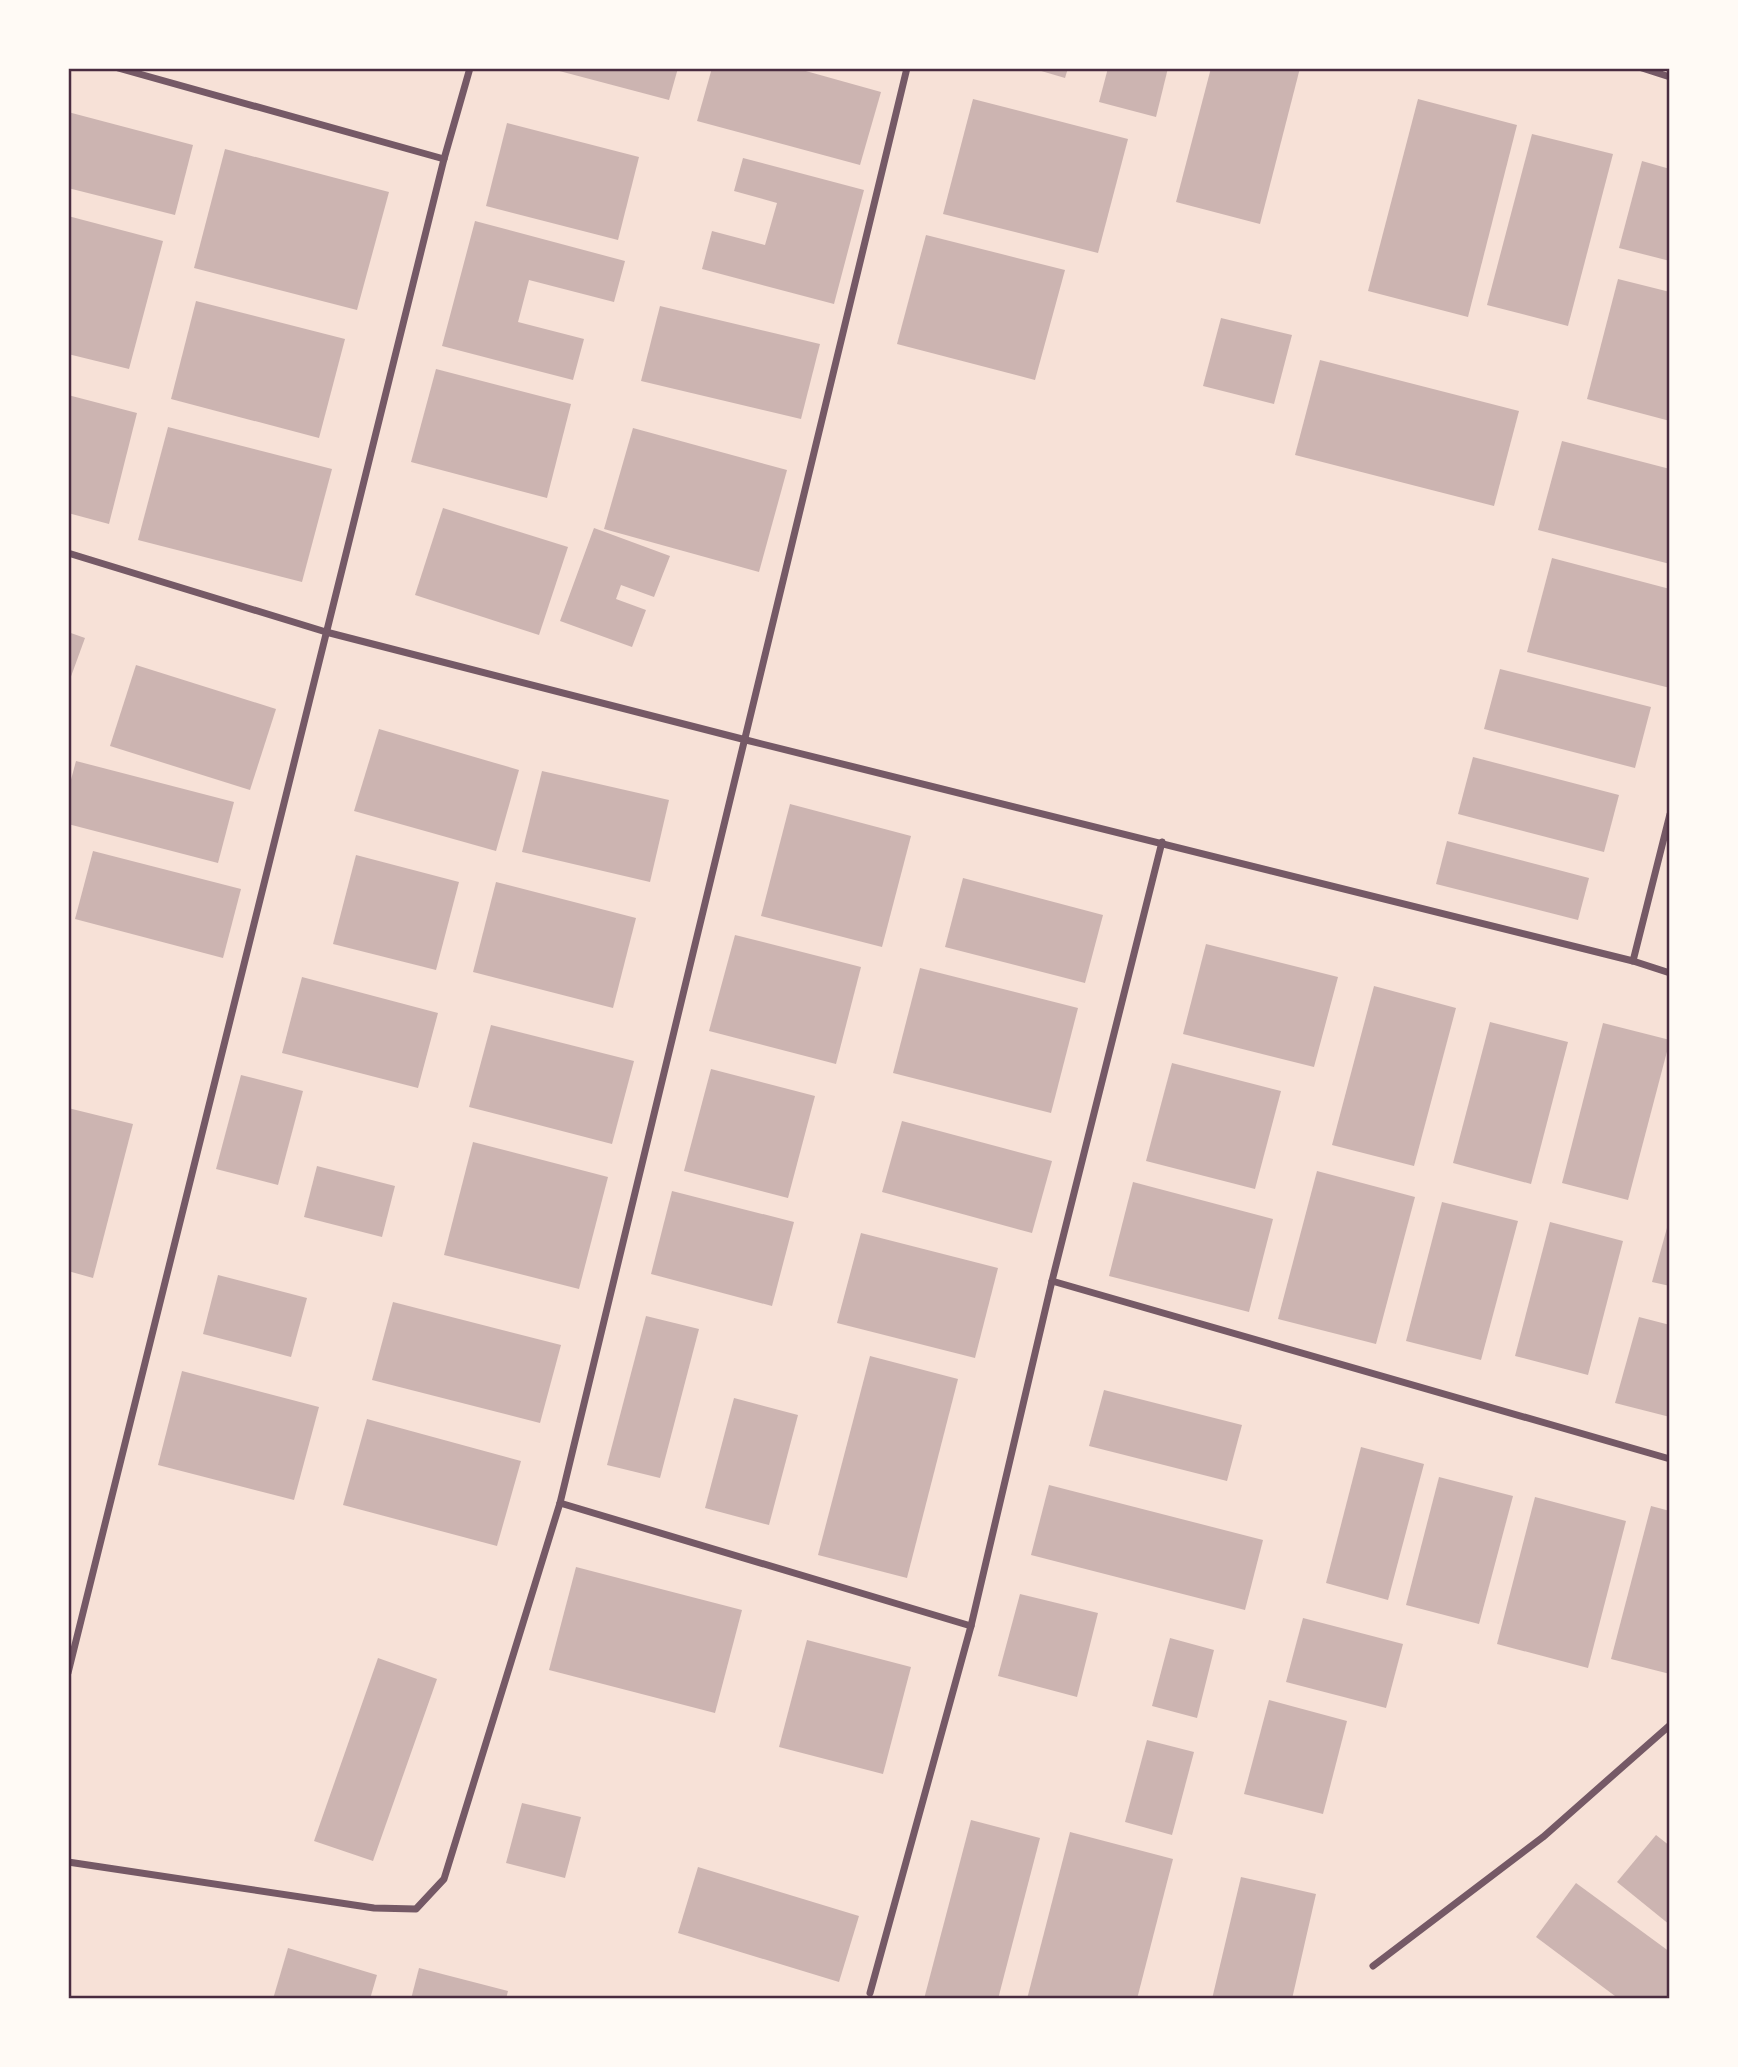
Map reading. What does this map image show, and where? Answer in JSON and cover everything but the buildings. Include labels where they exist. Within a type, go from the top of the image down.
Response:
[{"type":"street","points":[[118,68],[444,159]]},
{"type":"street","points":[[68,1673],[444,159],[470,68]]},
{"type":"street","points":[[68,1862],[374,1908],[416,1909],[444,1879],[560,1503],[907,68]]},
{"type":"street","points":[[1642,68],[1670,77]]},
{"type":"street","points":[[68,553],[326,632],[746,740],[1633,961],[1670,973]]},
{"type":"street","points":[[1633,961],[1670,814]]},
{"type":"street","points":[[870,1993],[971,1626],[1052,1281],[1162,842]]},
{"type":"street","points":[[1052,1281],[1670,1459]]},
{"type":"street","points":[[560,1503],[971,1626]]},
{"type":"street","points":[[1373,1966],[1543,1837],[1670,1725]]}]
